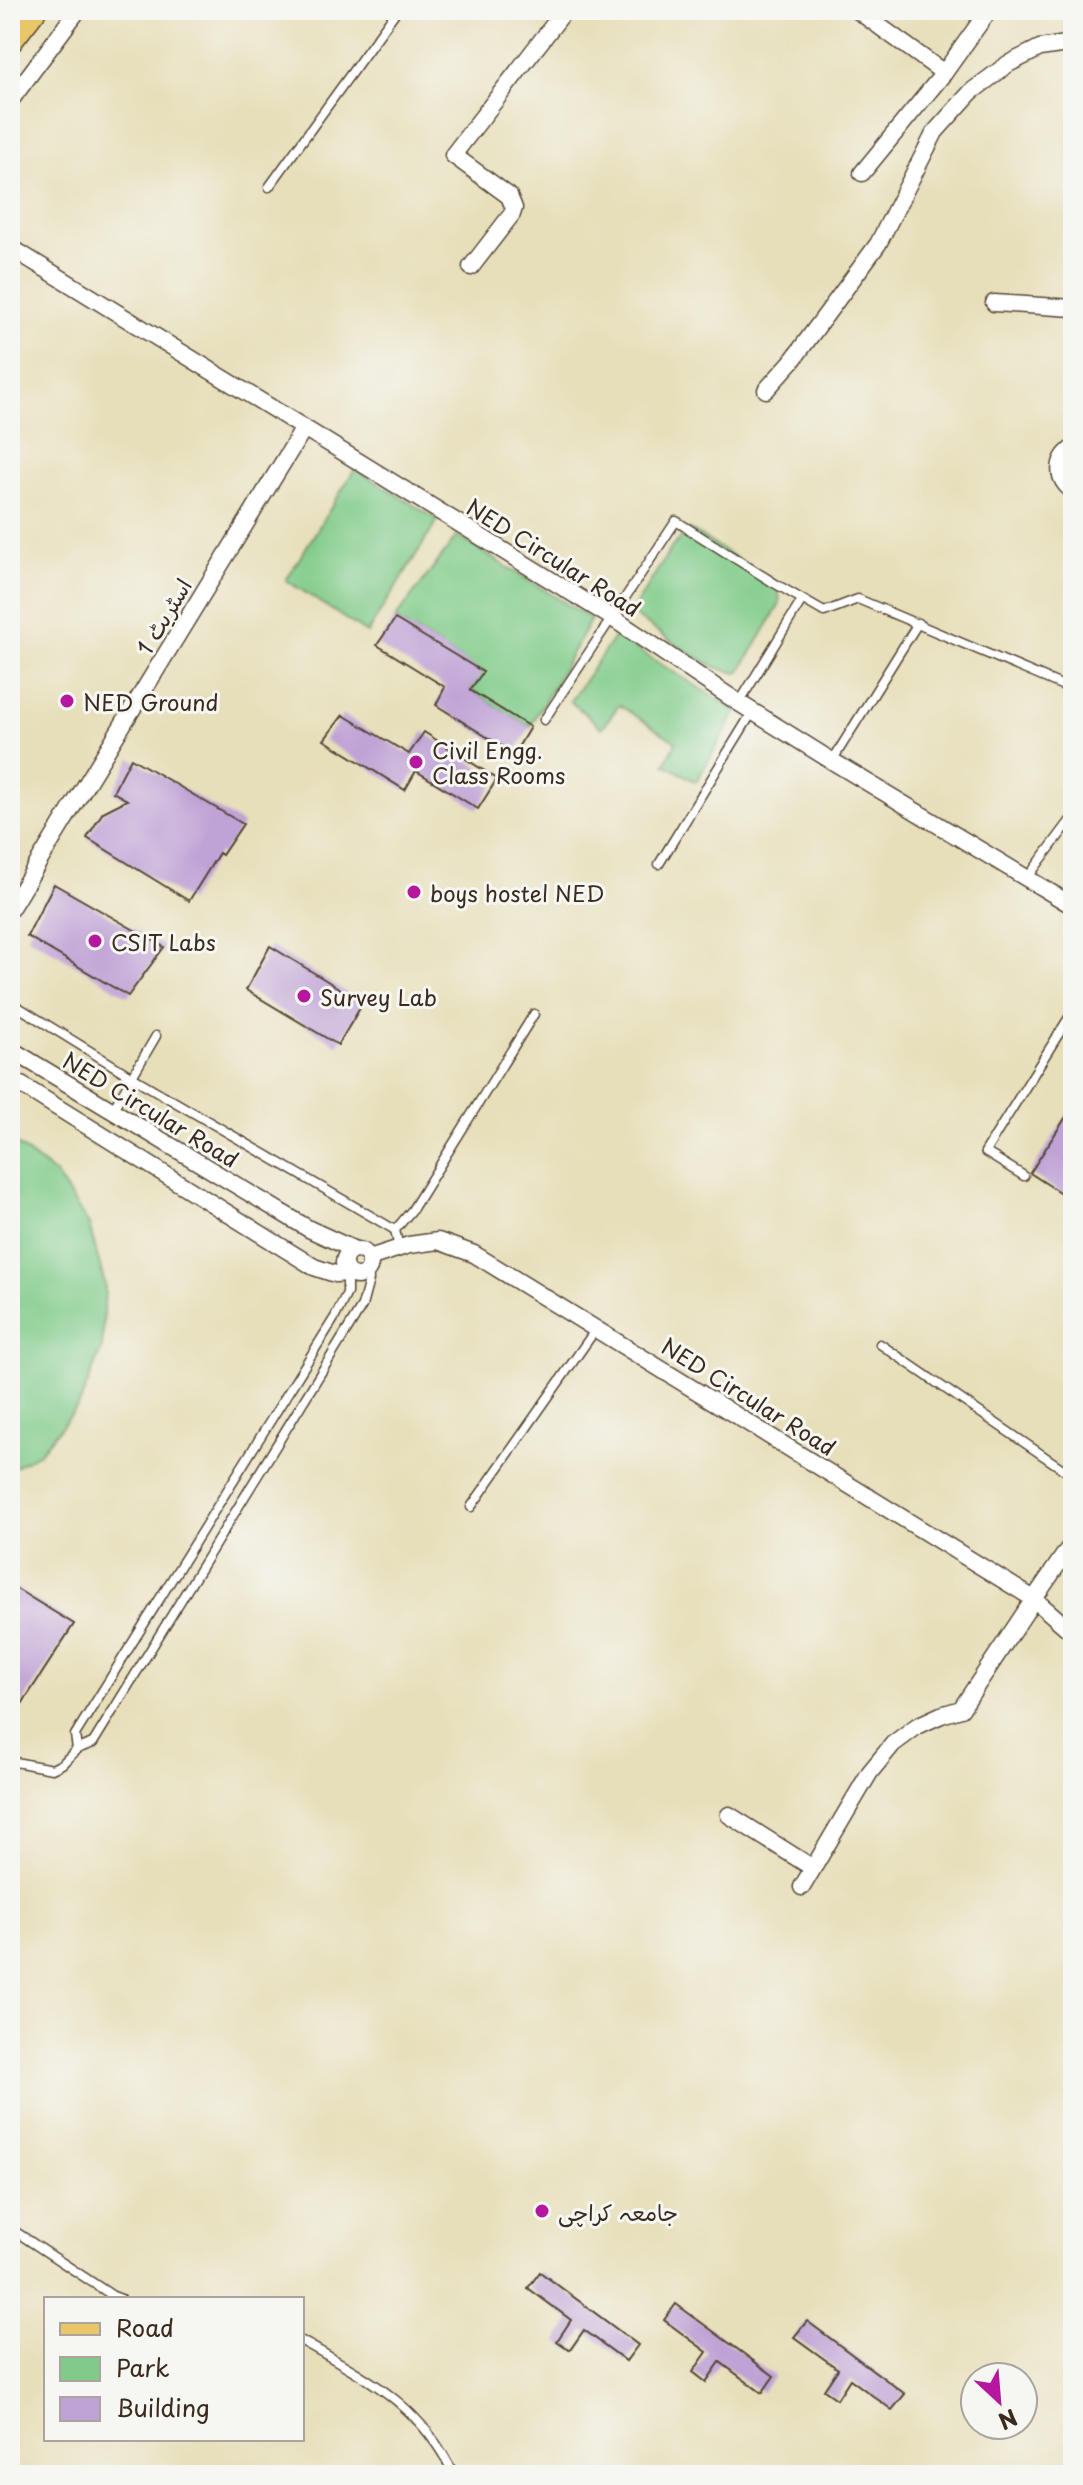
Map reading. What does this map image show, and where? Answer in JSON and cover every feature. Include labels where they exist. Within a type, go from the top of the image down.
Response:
[{"type":"main road","points":[[10,41],[34,10]]},
{"type":"street","points":[[10,101],[78,10]]},
{"type":"street","points":[[471,267],[514,208],[509,196],[453,155],[565,10]]},
{"type":"street","points":[[857,10],[944,73]]},
{"type":"street","points":[[862,173],[944,73],[989,10]]},
{"type":"street","points":[[766,390],[792,361],[878,244],[935,132],[971,92],[1008,64],[1040,48],[1073,43]]},
{"type":"street","name":"NED Circular Road","points":[[10,247],[611,617],[832,761],[1073,906]]},
{"type":"street","points":[[994,303],[1073,308]]},
{"type":"street","name":"اسٹریٹ 1","points":[[10,909],[304,428]]},
{"type":"street","points":[[1073,448],[1063,455],[1060,463],[1061,478],[1073,491]]},
{"type":"street","name":"NED Circular Road","points":[[10,1049],[111,1112],[364,1259],[399,1248],[438,1241],[474,1254],[1034,1599],[1073,1633]]},
{"type":"street","points":[[10,1078],[314,1267],[359,1277],[364,1259],[345,1256],[347,1273]]},
{"type":"street","points":[[802,1887],[870,1772],[893,1744],[917,1726],[961,1709],[1073,1542]]},
{"type":"street","points":[[729,1815],[813,1868]]},
{"type":"lane","points":[[269,187],[397,10]]},
{"type":"lane","points":[[544,720],[676,521],[824,612],[858,599],[1073,690]]},
{"type":"lane","points":[[659,864],[802,600]]},
{"type":"lane","points":[[832,761],[918,623]]},
{"type":"lane","points":[[1028,877],[1072,820]]},
{"type":"lane","points":[[10,1002],[395,1230],[399,1248]]},
{"type":"lane","points":[[1024,1176],[985,1152],[1073,1011]]},
{"type":"lane","points":[[395,1230],[412,1210],[534,1014]]},
{"type":"lane","points":[[111,1112],[156,1036]]},
{"type":"lane","points":[[10,1761],[52,1769],[77,1749],[93,1743],[354,1321],[366,1295],[364,1259]]},
{"type":"lane","points":[[77,1749],[75,1735],[335,1317],[347,1293],[347,1273]]},
{"type":"lane","points":[[471,1507],[596,1328]]},
{"type":"lane","points":[[880,1344],[1073,1476]]},
{"type":"lane","points":[[10,2228],[116,2297]]},
{"type":"lane","points":[[304,2342],[370,2380],[416,2416],[446,2458],[454,2475]]},
{"type":"green space","points":[[355,469],[438,520],[367,633],[286,580]]},
{"type":"green space","points":[[689,529],[778,584],[780,604],[739,673],[726,671],[698,658],[631,613],[672,547]]},
{"type":"green space","points":[[457,536],[591,619],[530,727],[470,690],[482,672],[395,619]]},
{"type":"green space","points":[[615,636],[737,711],[696,782],[665,764],[676,742],[619,705],[602,728],[570,701]]},
{"type":"green space","points":[[10,1139],[55,1174],[89,1225],[105,1285],[102,1347],[79,1405],[39,1453],[10,1470]]},
{"type":"building","points":[[395,619],[483,672],[470,690],[530,727],[514,754],[436,705],[445,687],[377,645]]},
{"type":"building","name":"Civil Engg. Class Rooms","points":[[343,715],[409,754],[424,732],[497,779],[478,809],[416,771],[405,790],[324,740]]},
{"type":"building","points":[[131,758],[243,824],[222,855],[219,853],[189,901],[87,838],[103,812],[127,800],[113,792]]},
{"type":"building","name":"CSIT Labs","points":[[54,884],[164,947],[128,996],[27,936]]},
{"type":"building","name":"Survey Lab","points":[[270,946],[363,1003],[338,1045],[246,990]]},
{"type":"building","points":[[1073,1106],[1073,1201],[1030,1173]]},
{"type":"building","points":[[10,1585],[74,1624],[20,1707],[10,1700]]},
{"type":"building","points":[[540,2272],[638,2345],[626,2361],[584,2330],[570,2350],[557,2341],[571,2320],[528,2288]]},
{"type":"building","points":[[676,2304],[774,2376],[762,2393],[720,2362],[706,2382],[693,2372],[707,2352],[664,2320]]},
{"type":"building","points":[[807,2321],[905,2394],[892,2410],[850,2379],[837,2399],[824,2390],[838,2369],[794,2337]]},
{"type":"place","name":"NED Ground","points":[[67,701]]},
{"type":"place","name":"Civil Engg. Class Rooms","points":[[416,762]]},
{"type":"place","name":"boys hostel NED","points":[[414,892]]},
{"type":"place","name":"CSIT Labs","points":[[95,941]]},
{"type":"place","name":"Survey Lab","points":[[304,996]]},
{"type":"place","name":"جامعہ کراچی","points":[[542,2211]]}]
